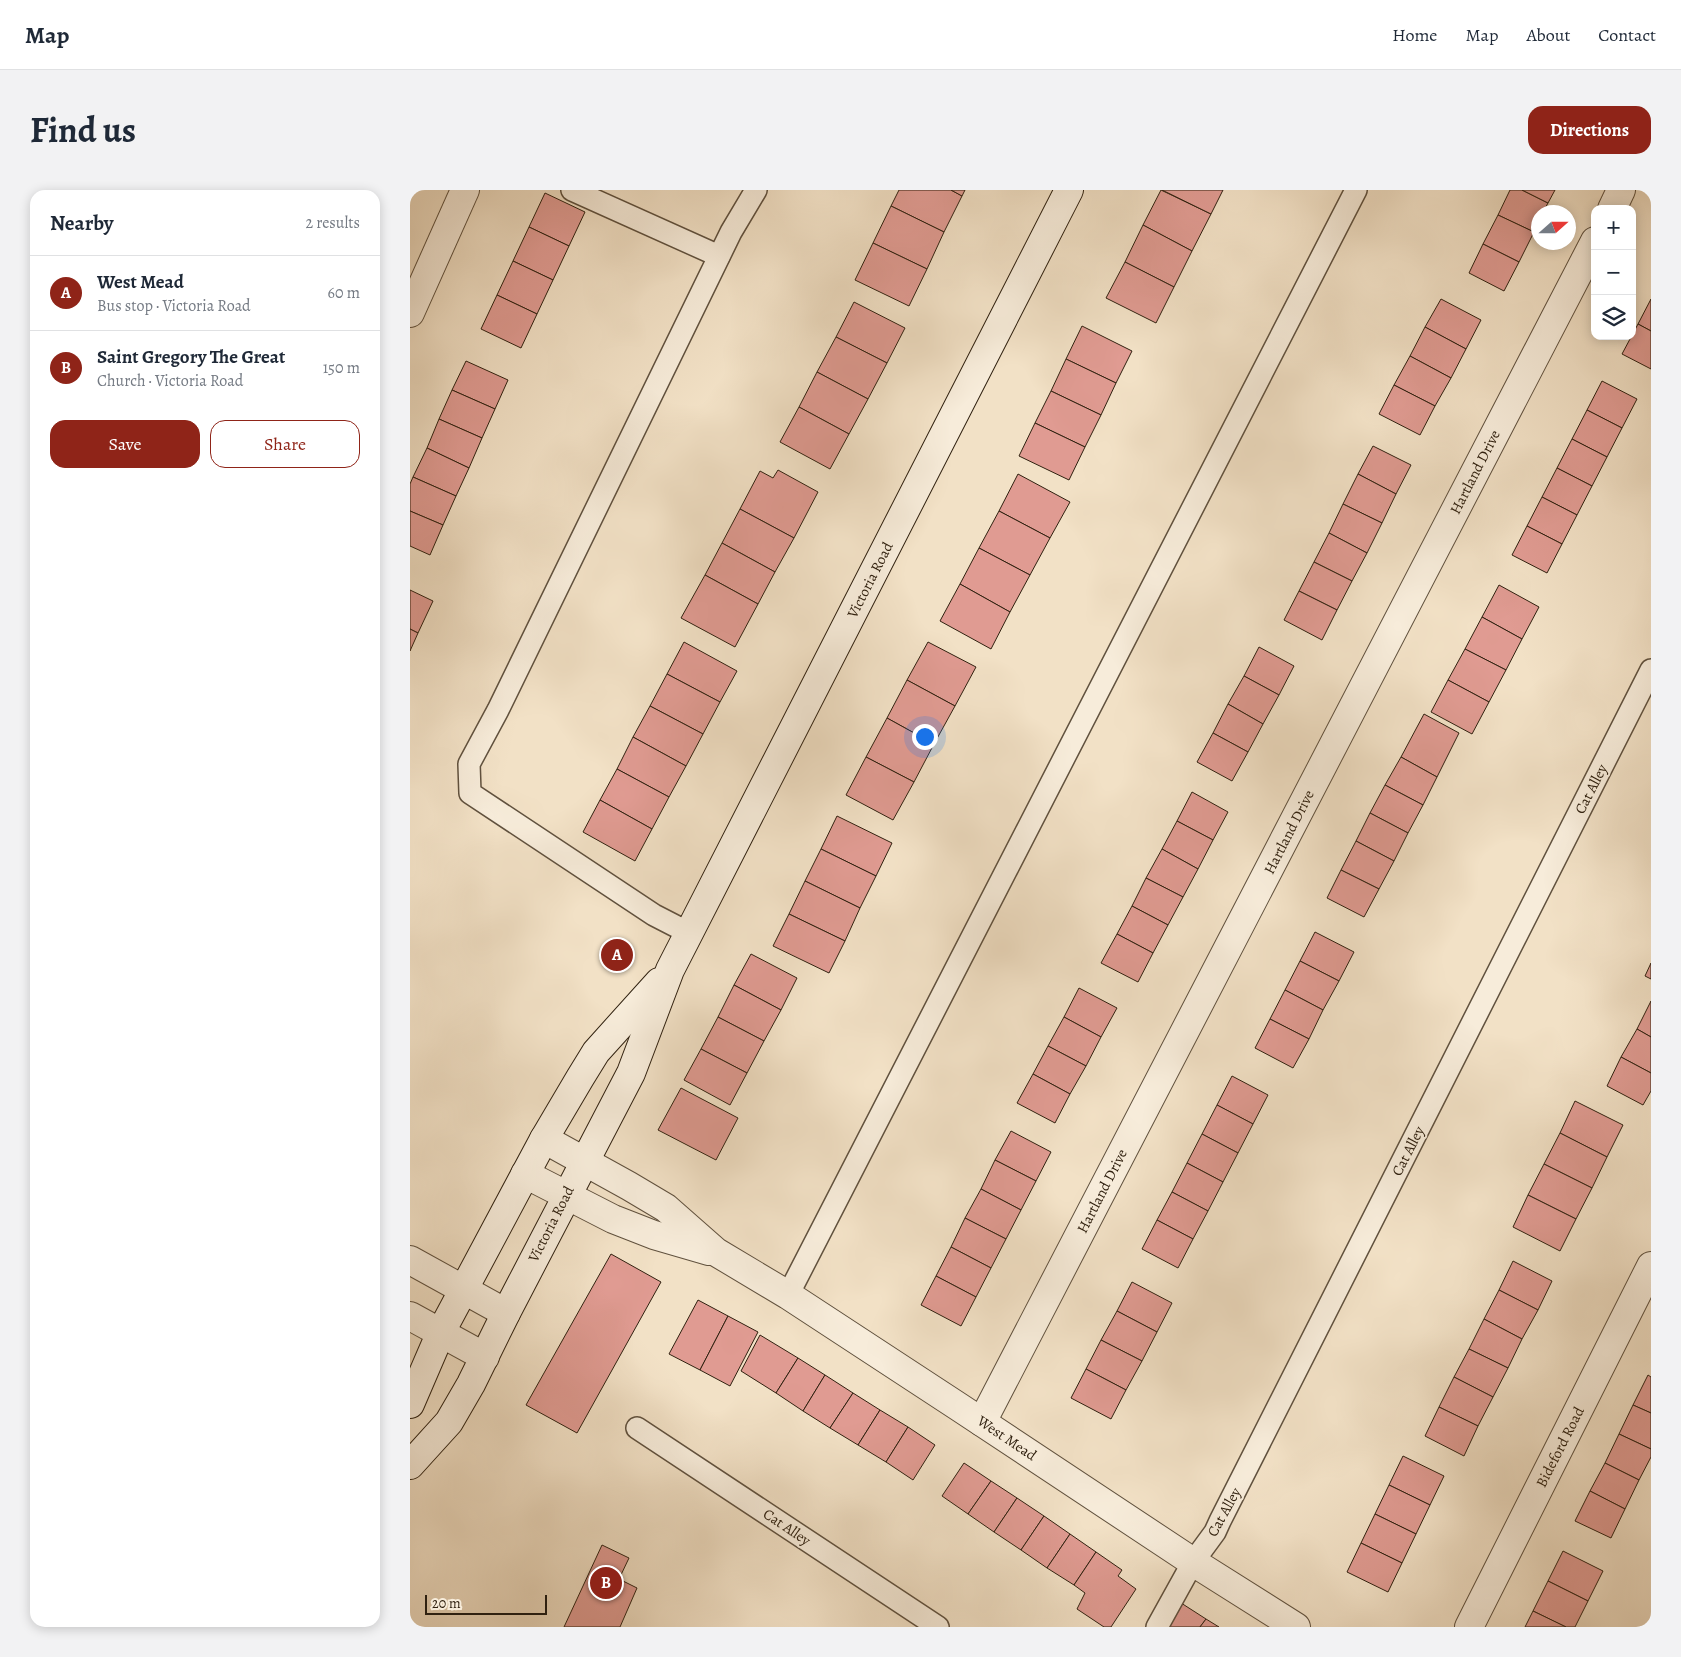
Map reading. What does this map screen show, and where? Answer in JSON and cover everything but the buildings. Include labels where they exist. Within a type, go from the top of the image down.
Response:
[{"type":"street","points":[[410,313],[465,190]]},
{"type":"street","name":"Victoria Road","points":[[410,1465],[449,1422],[485,1357],[566,1195],[631,1073],[670,970],[1069,190]]},
{"type":"street","points":[[1614,205],[1621,190]]},
{"type":"street","name":"Hartland Drive","points":[[982,1422],[1591,250]]},
{"type":"street","name":"Victoria Road","points":[[410,1404],[440,1332],[544,1139],[596,1052],[670,970]]},
{"type":"street","name":"West Mead","points":[[544,1139],[666,1208],[716,1252],[788,1295],[1193,1562],[1296,1627]]},
{"type":"street","name":"West Mead","points":[[525,1174],[614,1219],[654,1235],[716,1252]]},
{"type":"street","points":[[410,1260],[506,1313]]},
{"type":"street","name":"Bideford Road","points":[[1469,1627],[1651,1266]]},
{"type":"street","points":[[410,1316],[485,1357]]},
{"type":"lane","points":[[572,190],[719,256]]},
{"type":"lane","points":[[689,933],[654,915],[470,793],[469,764],[502,701],[731,232],[756,190]]},
{"type":"lane","points":[[788,1295],[1356,190]]},
{"type":"lane","name":"Cat Alley","points":[[1157,1627],[1193,1562],[1215,1532],[1651,670]]},
{"type":"lane","name":"Cat Alley","points":[[637,1428],[938,1627]]},
{"type":"place","name":"West Mead","points":[[617,955]]},
{"type":"place","name":"Saint Gregory The Great","points":[[606,1583]]}]
